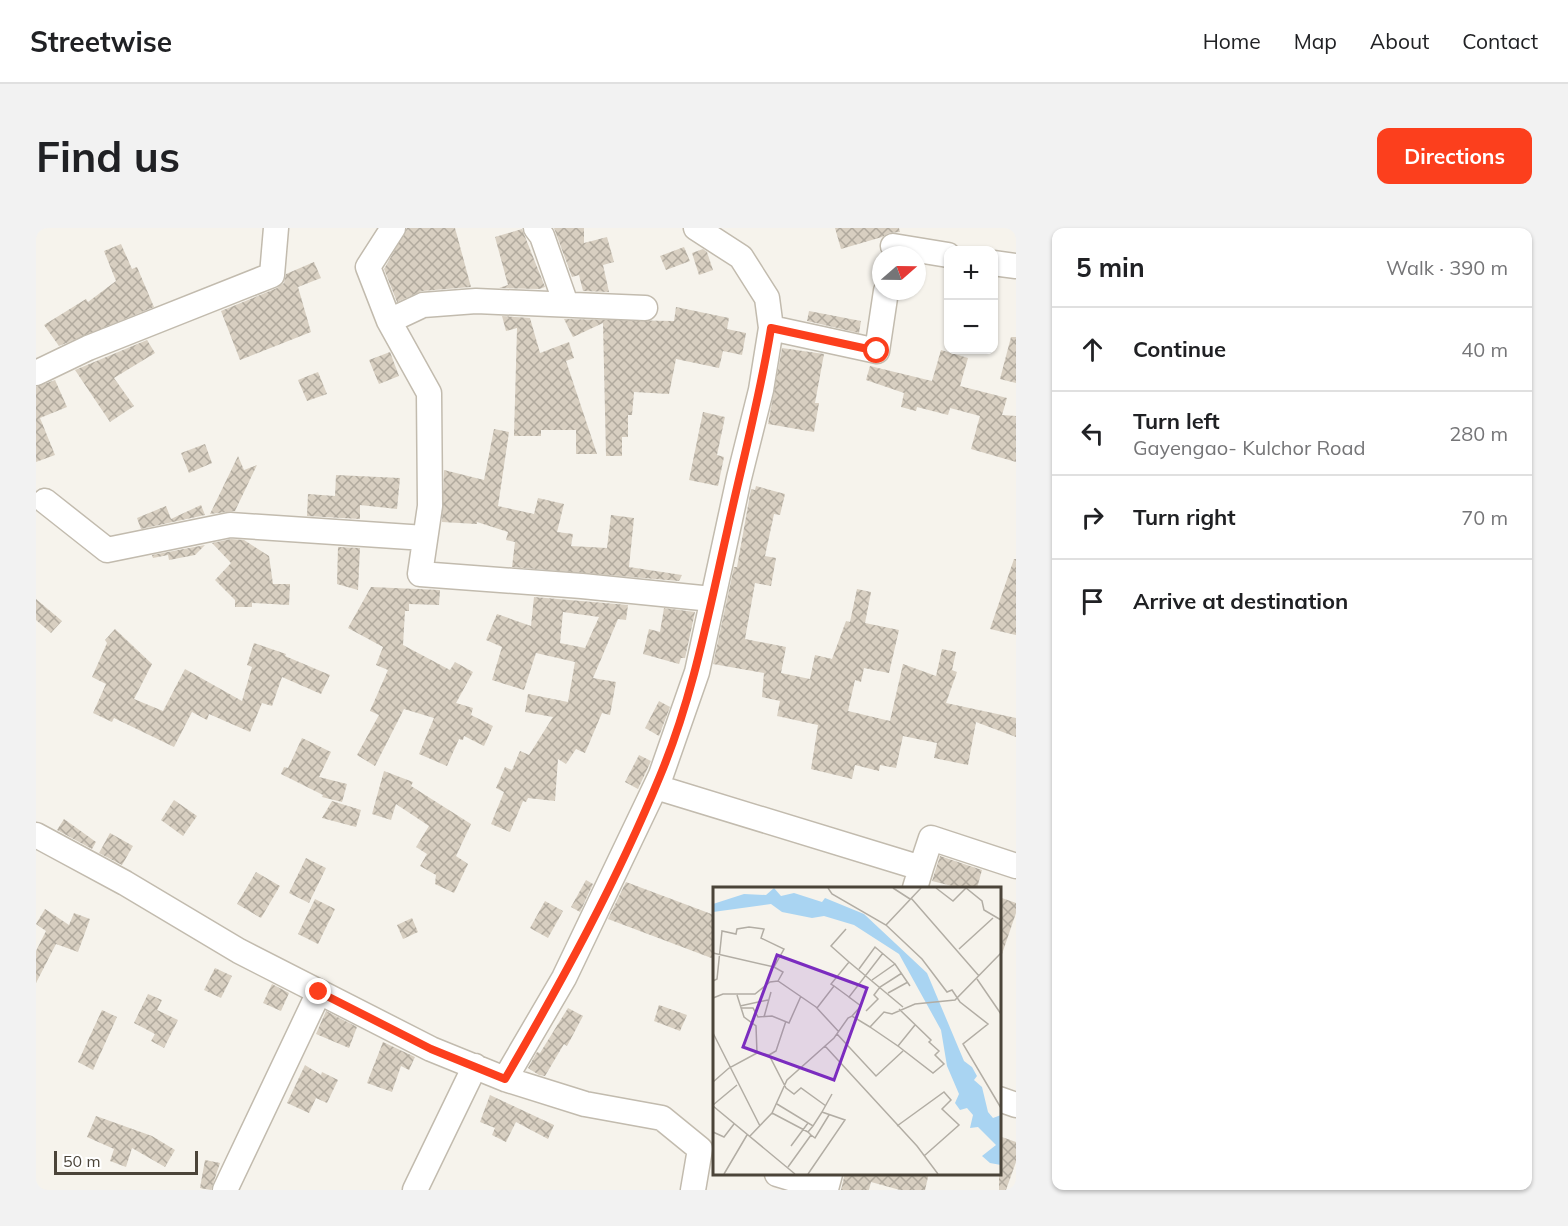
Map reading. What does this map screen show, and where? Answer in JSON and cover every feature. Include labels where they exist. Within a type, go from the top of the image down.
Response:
[{"type":"street","points":[[36,373],[88,348],[272,275],[276,228]]},
{"type":"street","points":[[393,228],[368,267],[389,321],[429,393],[430,506],[420,574],[582,586],[712,599]]},
{"type":"street","points":[[536,228],[542,236],[566,304]]},
{"type":"street","points":[[505,1079],[564,978],[656,787],[697,672],[761,390],[771,328],[767,298],[741,257],[696,228]]},
{"type":"street","points":[[892,243],[944,254]]},
{"type":"street","points":[[998,264],[1016,266]]},
{"type":"street","points":[[771,328],[877,351],[885,300]]},
{"type":"street","points":[[389,321],[423,305],[476,301],[645,308]]},
{"type":"street","points":[[39,499],[107,550],[230,525],[425,538]]},
{"type":"street","points":[[656,787],[918,878],[931,838],[1016,866]]},
{"type":"street","points":[[36,836],[125,883],[239,951],[431,1049],[505,1079],[585,1104],[662,1118],[707,1151],[693,1190]]},
{"type":"street","points":[[225,1190],[319,992]]},
{"type":"street","points":[[415,1190],[475,1066]]},
{"type":"street","points":[[1001,1100],[1016,1105]]},
{"type":"street","points":[[783,1175],[826,1189],[830,1175]]},
{"type":"building","points":[[407,228],[455,228],[471,287],[422,291],[397,302],[384,269]]},
{"type":"building","points":[[554,228],[584,228],[584,243],[607,237],[614,262],[603,265],[609,292],[583,291],[579,275],[572,277]]},
{"type":"building","points":[[835,228],[899,228],[900,232],[889,233],[841,249]]},
{"type":"building","points":[[522,229],[545,287],[539,289],[499,288],[508,285],[495,237]]},
{"type":"building","points":[[121,244],[132,269],[137,267],[154,307],[59,346],[44,325],[86,299],[88,302],[116,281],[104,251]]},
{"type":"building","points":[[684,247],[690,261],[666,270],[660,256]]},
{"type":"building","points":[[703,249],[707,252],[713,270],[699,275],[692,253]]},
{"type":"building","points":[[314,262],[321,278],[298,287],[311,332],[240,360],[221,311],[277,288],[284,283],[286,274]]},
{"type":"building","points":[[676,307],[729,318],[727,329],[746,333],[742,355],[723,351],[719,368],[676,359],[669,394],[634,392],[632,415],[628,415],[628,437],[622,437],[622,456],[606,456],[603,323],[573,337],[564,319],[674,321]]},
{"type":"building","points":[[809,311],[861,321],[859,333],[807,321]]},
{"type":"building","points":[[502,316],[530,318],[540,353],[569,342],[574,358],[566,361],[597,454],[576,454],[576,430],[541,430],[541,436],[514,436],[517,328],[506,331]]},
{"type":"building","points":[[1011,337],[1016,337],[1016,383],[1000,379]]},
{"type":"building","points":[[147,340],[155,353],[114,378],[134,406],[110,422],[75,370]]},
{"type":"building","points":[[782,348],[824,354],[815,403],[819,403],[814,432],[768,424]]},
{"type":"building","points":[[941,350],[944,351],[944,354],[968,358],[960,386],[1007,398],[1002,415],[1016,416],[1016,462],[971,449],[980,416],[950,408],[948,415],[917,407],[916,411],[901,407],[904,393],[866,380],[870,366],[932,381]]},
{"type":"building","points":[[390,352],[399,376],[379,384],[369,360]]},
{"type":"building","points":[[318,372],[327,394],[307,401],[298,380]]},
{"type":"building","points":[[55,380],[67,407],[40,418],[55,455],[36,462],[36,387]]},
{"type":"building","points":[[703,412],[725,417],[717,455],[724,457],[718,486],[689,480]]},
{"type":"building","points":[[494,429],[509,432],[498,506],[534,514],[538,498],[564,504],[557,532],[573,534],[571,546],[607,548],[611,515],[634,518],[629,567],[682,575],[679,581],[512,567],[515,542],[506,540],[508,532],[477,522],[477,524],[442,522],[444,470],[484,480]]},
{"type":"building","points":[[205,444],[212,463],[189,473],[181,453]]},
{"type":"building","points":[[238,456],[244,470],[257,465],[235,511],[210,514]]},
{"type":"building","points":[[336,475],[400,478],[397,509],[360,505],[360,519],[307,516],[308,494],[335,496]]},
{"type":"building","points":[[756,486],[785,494],[780,515],[774,514],[765,556],[776,558],[771,586],[755,583],[745,639],[786,647],[781,673],[810,679],[815,655],[832,659],[846,621],[850,622],[857,589],[871,592],[865,623],[899,630],[889,673],[864,668],[861,682],[855,680],[848,711],[890,721],[903,664],[936,676],[942,649],[956,652],[952,670],[957,672],[946,703],[1016,718],[1016,737],[976,722],[968,765],[934,758],[937,743],[903,736],[896,768],[880,765],[879,771],[855,765],[852,779],[811,769],[818,725],[777,716],[780,701],[762,697],[764,673],[713,664],[734,567],[737,567],[751,489],[755,490]]},
{"type":"building","points":[[201,505],[205,515],[141,529],[137,518],[166,506],[171,519]]},
{"type":"building","points":[[231,539],[244,540],[269,556],[273,584],[290,584],[289,605],[252,603],[252,607],[235,607],[235,600],[215,580],[231,563],[212,543]]},
{"type":"building","points":[[205,545],[195,555],[169,560],[168,555],[153,558],[152,555]]},
{"type":"building","points":[[338,547],[360,548],[358,590],[337,584]]},
{"type":"building","points":[[1014,559],[1016,559],[1016,635],[990,629]]},
{"type":"building","points":[[371,587],[440,590],[439,605],[409,604],[409,611],[405,611],[403,645],[450,670],[455,662],[473,672],[456,703],[473,708],[471,715],[493,726],[484,746],[464,736],[463,740],[459,739],[447,766],[419,754],[434,718],[404,709],[375,766],[357,755],[379,715],[370,711],[388,670],[376,665],[383,647],[348,628]]},
{"type":"building","points":[[534,597],[628,605],[626,620],[618,619],[593,678],[616,682],[610,715],[602,713],[585,753],[576,749],[566,764],[558,759],[555,801],[528,798],[526,802],[523,801],[510,832],[491,824],[504,792],[496,788],[505,767],[512,770],[520,751],[529,755],[553,717],[525,712],[528,694],[568,702],[575,662],[536,653],[524,690],[492,680],[502,647],[486,640],[497,614],[531,626]],"holes":[[[563,612],[599,617],[585,648],[560,643]]]},
{"type":"building","points":[[36,599],[62,621],[51,633],[36,620]]},
{"type":"building","points":[[664,608],[695,612],[685,658],[681,658],[679,664],[643,654],[649,629],[660,632]]},
{"type":"building","points":[[115,629],[152,664],[134,699],[163,711],[185,669],[242,701],[252,667],[247,665],[254,643],[286,654],[285,656],[330,675],[321,694],[282,677],[272,706],[262,703],[250,732],[209,714],[207,720],[192,712],[174,747],[114,718],[112,722],[93,713],[106,684],[92,677],[107,643],[105,640]]},
{"type":"building","points":[[659,701],[670,707],[659,736],[645,728]]},
{"type":"building","points":[[302,738],[331,752],[319,777],[347,784],[342,802],[322,797],[323,795],[281,774],[284,767],[288,768]]},
{"type":"building","points":[[639,755],[651,761],[638,789],[625,782]]},
{"type":"building","points":[[384,771],[413,782],[411,786],[471,824],[456,856],[468,864],[454,893],[435,884],[436,875],[420,866],[427,854],[416,847],[429,826],[396,804],[391,820],[372,814]]},
{"type":"building","points":[[174,800],[197,816],[183,836],[161,820]]},
{"type":"building","points":[[332,801],[361,810],[356,827],[322,818]]},
{"type":"building","points":[[64,819],[96,842],[92,849],[57,830]]},
{"type":"building","points":[[110,833],[133,846],[122,865],[99,853]]},
{"type":"building","points":[[940,856],[982,870],[977,887],[956,887],[932,881]]},
{"type":"building","points":[[306,858],[326,868],[309,903],[289,893]]},
{"type":"building","points":[[256,872],[280,886],[261,918],[237,904]]},
{"type":"building","points":[[586,880],[593,884],[580,912],[571,907]]},
{"type":"building","points":[[626,882],[713,915],[713,959],[608,919]]},
{"type":"building","points":[[1001,898],[1016,903],[1016,913],[1002,954]]},
{"type":"building","points":[[315,899],[335,909],[318,944],[298,934]]},
{"type":"building","points":[[545,901],[563,911],[548,938],[530,928]]},
{"type":"building","points":[[45,909],[69,925],[74,913],[90,919],[78,952],[56,944],[36,983],[36,951],[46,931],[36,924]]},
{"type":"building","points":[[412,918],[418,932],[403,939],[397,925]]},
{"type":"building","points":[[215,968],[232,976],[221,998],[204,990]]},
{"type":"building","points":[[272,984],[289,993],[281,1011],[263,1003]]},
{"type":"building","points":[[148,994],[162,1000],[157,1010],[178,1020],[164,1048],[151,1041],[155,1034],[134,1023]]},
{"type":"building","points":[[659,1005],[687,1015],[680,1031],[654,1021]]},
{"type":"building","points":[[568,1008],[583,1016],[567,1046],[564,1044],[545,1076],[539,1075],[528,1068]]},
{"type":"building","points":[[102,1010],[117,1017],[93,1070],[78,1062]]},
{"type":"building","points":[[326,1011],[357,1027],[349,1048],[316,1034]]},
{"type":"building","points":[[383,1042],[415,1057],[409,1070],[401,1066],[392,1092],[367,1083]]},
{"type":"building","points":[[305,1065],[321,1075],[322,1072],[338,1080],[327,1103],[316,1098],[309,1113],[287,1103]]},
{"type":"building","points":[[490,1095],[554,1125],[548,1139],[516,1122],[506,1142],[492,1135],[495,1128],[480,1122]]},
{"type":"building","points":[[96,1116],[152,1136],[175,1150],[165,1167],[132,1148],[126,1167],[110,1161],[114,1149],[87,1137]]},
{"type":"building","points":[[1001,1137],[1016,1142],[1016,1162],[1006,1190],[999,1190]]},
{"type":"building","points":[[205,1160],[220,1163],[211,1190],[200,1188]]},
{"type":"building","points":[[845,1175],[929,1175],[925,1190],[900,1190],[871,1182],[869,1190],[841,1190]]},
{"type":"route","points":[[319,992],[431,1049],[505,1079],[564,978],[609,889],[661,775],[697,672],[739,478],[761,390],[771,328],[877,351]]}]
